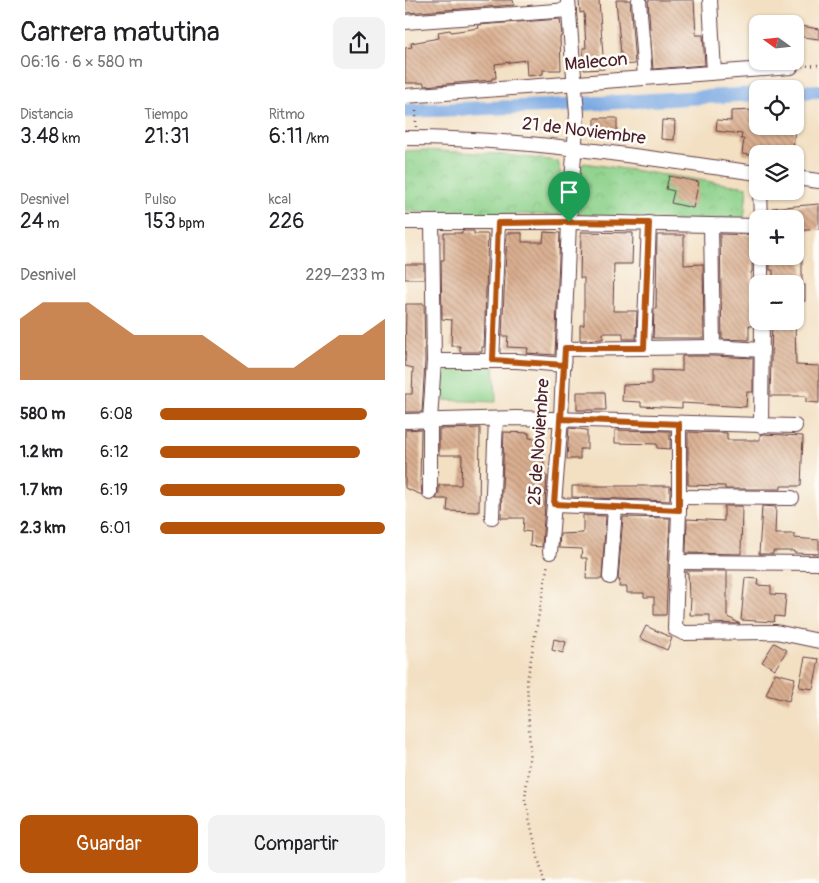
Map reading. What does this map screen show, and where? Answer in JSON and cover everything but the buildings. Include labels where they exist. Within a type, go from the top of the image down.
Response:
[{"type":"street","points":[[639,0],[645,77]]},
{"type":"street","points":[[710,0],[714,72]]},
{"type":"street","points":[[405,22],[569,5]]},
{"type":"street","name":"25 de Noviembre","points":[[550,552],[561,419],[569,222],[577,114],[569,5]]},
{"type":"street","name":"Malecon","points":[[405,96],[575,88],[645,77],[749,70]]},
{"type":"street","name":"21 de Noviembre","points":[[405,138],[460,138],[575,147],[749,172]]},
{"type":"street","points":[[804,179],[819,181]]},
{"type":"street","points":[[405,222],[569,222],[749,226]]},
{"type":"street","points":[[429,493],[430,420],[434,361],[432,222]]},
{"type":"street","points":[[493,360],[498,223]]},
{"type":"street","points":[[644,348],[649,223]]},
{"type":"street","points":[[711,225],[713,347]]},
{"type":"street","points":[[761,330],[761,426]]},
{"type":"street","points":[[565,348],[713,347],[761,350]]},
{"type":"street","points":[[434,361],[493,360],[564,365]]},
{"type":"street","points":[[491,517],[496,419]]},
{"type":"street","points":[[405,421],[561,419],[795,426]]},
{"type":"street","points":[[679,424],[679,503],[675,629],[685,633],[776,632],[819,641]]},
{"type":"street","points":[[554,504],[615,508],[792,498]]},
{"type":"street","points":[[610,577],[615,508]]},
{"type":"street","points":[[677,562],[819,563]]},
{"type":"path","points":[[416,107],[416,124]]},
{"type":"path","points":[[544,883],[525,800],[530,750],[527,681],[550,552]]},
{"type":"green space","points":[[422,150],[497,154],[558,161],[563,180],[560,215],[405,212],[405,151]]},
{"type":"green space","points":[[584,163],[747,187],[744,221],[579,224],[580,167]]},
{"type":"green space","points":[[494,362],[496,402],[440,400],[441,366]]},
{"type":"waterway","points":[[804,92],[819,91]]},
{"type":"waterway","points":[[405,111],[548,106],[749,94]]},
{"type":"route","points":[[569,222],[649,223],[644,348],[565,348],[561,419],[679,424],[679,510],[554,504],[564,365],[493,360],[498,223],[569,222]]}]
